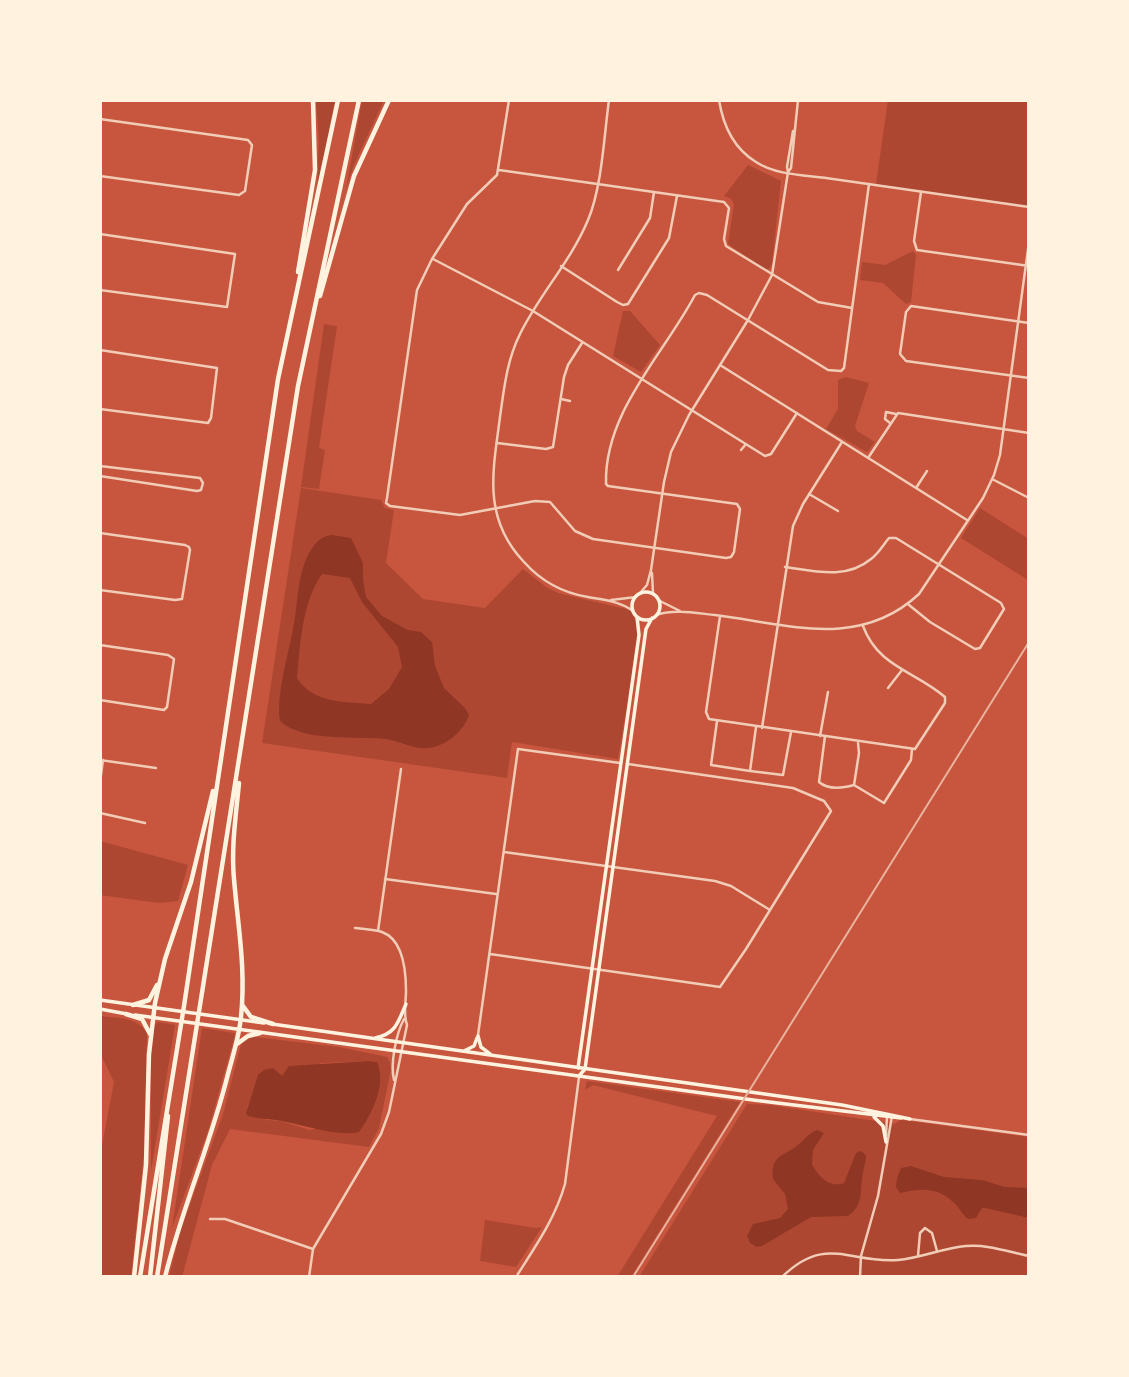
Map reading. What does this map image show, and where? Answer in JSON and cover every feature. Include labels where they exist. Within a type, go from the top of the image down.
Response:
[{"type":"highway","points":[[287,341],[315,170],[313,100]]},
{"type":"highway","points":[[140,1277],[278,379],[338,100]]},
{"type":"highway","points":[[157,1277],[291,425],[359,100]]},
{"type":"highway","points":[[307,341],[354,176],[389,100]]},
{"type":"highway","points":[[165,1277],[181,1216],[214,1126],[241,1021],[244,959],[233,846],[244,728]]},
{"type":"highway","points":[[134,1277],[146,1165],[149,1054],[153,1017],[162,974],[191,882],[204,822],[217,780]]},
{"type":"highway","points":[[133,1005],[149,1000],[162,974]]},
{"type":"highway","points":[[242,1000],[244,1009],[251,1017],[273,1024]]},
{"type":"highway","points":[[127,1014],[142,1019],[147,1025],[151,1037],[149,1054]]},
{"type":"highway","points":[[237,1044],[248,1036],[260,1033]]},
{"type":"highway","points":[[149,1277],[169,1101]]},
{"type":"main road","points":[[579,1076],[639,635],[632,603],[640,593],[653,594],[658,600],[659,609],[656,615],[645,620],[637,617]]},
{"type":"main road","points":[[579,1076],[584,1069],[646,629],[652,618]]},
{"type":"main road","points":[[100,1000],[743,1092],[910,1119]]},
{"type":"main road","points":[[370,1039],[391,1033],[396,1028],[406,1004]]},
{"type":"main road","points":[[100,1010],[752,1100],[889,1115]]},
{"type":"main road","points":[[458,1052],[471,1048],[478,1036]]},
{"type":"main road","points":[[478,1036],[481,1047],[495,1057]]},
{"type":"main road","points":[[873,1115],[883,1126],[885,1144]]},
{"type":"street","points":[[509,100],[499,170],[489,184],[467,204],[432,258],[417,290],[386,503],[414,510],[460,515],[535,502],[550,502],[555,505],[565,522],[588,537],[729,558],[734,552],[740,509],[737,504],[606,484],[608,458],[618,425],[642,379],[695,295],[699,293],[707,295],[828,370],[838,372],[844,368],[869,184]]},
{"type":"street","points":[[609,100],[597,185],[588,222],[533,312],[511,355],[492,484],[501,528],[511,547],[534,572],[563,590],[624,605],[633,611]]},
{"type":"street","points":[[719,100],[727,130],[737,146],[758,163],[788,172],[1029,207]]},
{"type":"street","points":[[640,593],[647,585],[651,570],[662,494],[671,452],[678,435],[748,320],[772,275],[793,155],[798,100]]},
{"type":"street","points":[[100,118],[248,140],[252,145],[245,191],[239,195],[100,176]]},
{"type":"street","points":[[499,170],[728,204],[724,243],[818,302],[852,308]]},
{"type":"street","points":[[618,270],[650,218],[654,192]]},
{"type":"street","points":[[921,192],[914,241],[917,250],[1027,265]]},
{"type":"street","points":[[561,266],[617,302],[628,304],[669,238],[677,196]]},
{"type":"street","points":[[100,234],[235,254],[227,307],[100,290]]},
{"type":"street","points":[[656,615],[683,612],[830,631],[863,626],[887,617],[909,604],[930,581],[968,521],[992,479],[1000,455],[1029,242]]},
{"type":"street","points":[[432,258],[533,312],[768,456],[797,414]]},
{"type":"street","points":[[1029,323],[911,306],[906,312],[900,354],[906,361],[1029,378]]},
{"type":"street","points":[[497,443],[546,449],[553,447],[568,365],[582,343]]},
{"type":"street","points":[[100,350],[218,368],[211,418],[208,422],[100,408]]},
{"type":"street","points":[[720,365],[968,521]]},
{"type":"street","points":[[561,399],[570,401]]},
{"type":"street","points":[[890,424],[885,419],[887,412],[1003,427],[1029,433]]},
{"type":"street","points":[[868,458],[896,414]]},
{"type":"street","points":[[762,728],[793,526],[809,494],[842,442]]},
{"type":"street","points":[[741,450],[746,444]]},
{"type":"street","points":[[100,466],[200,478],[202,483],[201,490],[197,491],[100,476]]},
{"type":"street","points":[[916,488],[927,471]]},
{"type":"street","points":[[992,479],[1029,498]]},
{"type":"street","points":[[809,494],[838,511]]},
{"type":"street","points":[[100,533],[190,547],[183,599],[100,590]]},
{"type":"street","points":[[786,567],[827,573],[848,571],[870,561],[886,541],[893,538],[1002,604],[1002,613],[980,648],[972,648],[930,622],[909,604]]},
{"type":"street","points":[[651,570],[653,594]]},
{"type":"street","points":[[607,600],[636,597]]},
{"type":"street","points":[[658,600],[683,612]]},
{"type":"street","points":[[720,616],[706,712],[709,719],[912,749],[918,746],[946,699],[876,650],[868,640],[863,626]]},
{"type":"street","points":[[100,645],[169,654],[174,659],[167,707],[164,710],[100,700]]},
{"type":"street","points":[[888,688],[902,670]]},
{"type":"street","points":[[820,736],[828,692]]},
{"type":"street","points":[[717,721],[711,765],[750,771],[783,775],[791,732]]},
{"type":"street","points":[[750,771],[756,727]]},
{"type":"street","points":[[825,736],[819,782],[823,786],[835,788],[854,785],[884,803],[911,760],[912,749]]},
{"type":"street","points":[[854,785],[859,741]]},
{"type":"street","points":[[478,1036],[518,749],[620,763]]},
{"type":"street","points":[[100,782],[101,760],[156,768]]},
{"type":"street","points":[[490,954],[720,987],[831,811],[828,804],[819,798],[793,788],[628,764]]},
{"type":"street","points":[[377,931],[401,769]]},
{"type":"street","points":[[100,813],[145,823]]},
{"type":"street","points":[[504,852],[721,882],[771,910]]},
{"type":"street","points":[[385,879],[498,894]]},
{"type":"street","points":[[309,1277],[313,1249],[381,1133],[389,1112],[398,1050],[407,1025],[404,1018],[405,980],[397,945],[389,936],[377,931],[355,928]]},
{"type":"street","points":[[516,1277],[560,1201],[565,1184],[579,1076]]},
{"type":"street","points":[[860,1277],[862,1256],[878,1196],[889,1115]]},
{"type":"street","points":[[910,1119],[1029,1135]]},
{"type":"street","points":[[210,1219],[225,1219],[313,1249]]},
{"type":"street","points":[[918,1256],[920,1233],[925,1228],[932,1233],[937,1251]]},
{"type":"street","points":[[782,1277],[819,1254],[831,1252],[897,1260],[978,1245],[1029,1256]]},
{"type":"shaded area","points":[[316,100],[335,100],[317,193],[319,140]]},
{"type":"shaded area","points":[[362,100],[384,100],[353,167],[346,189]]},
{"type":"shaded area","points":[[888,100],[1029,100],[1029,206],[876,184]]},
{"type":"shaded area","points":[[748,165],[781,181],[772,264],[769,269],[728,244],[734,204],[724,196]]},
{"type":"shaded area","points":[[913,251],[916,255],[911,302],[906,304],[883,283],[860,280],[862,262],[885,265]]},
{"type":"shaded area","points":[[623,311],[630,311],[660,345],[641,372],[613,356]]},
{"type":"shaded area","points":[[324,324],[337,326],[319,448],[325,450],[319,489],[301,487]]},
{"type":"shaded area","points":[[846,377],[869,383],[855,426],[857,431],[875,442],[867,452],[826,429],[838,409],[838,380]]},
{"type":"shaded area","points":[[301,488],[381,500],[385,508],[394,510],[386,563],[423,599],[485,608],[523,569],[558,593],[630,610],[639,626],[639,634],[618,759],[512,742],[507,778],[262,743]]},
{"type":"shaded area","points":[[980,508],[1029,539],[1028,580],[961,538]]},
{"type":"shaded area","points":[[328,536],[351,538],[363,563],[366,597],[382,616],[408,630],[421,632],[432,642],[435,666],[444,688],[469,715],[459,732],[448,741],[435,747],[418,748],[386,739],[315,735],[290,728],[280,721],[281,688],[302,572],[313,547]],"holes":[[[322,574],[350,578],[362,602],[398,647],[402,667],[389,689],[371,704],[320,697],[297,678],[303,624],[315,585]]]},
{"type":"shaded area","points":[[100,841],[188,865],[178,901],[159,903],[100,895]]},
{"type":"shaded area","points":[[100,1016],[132,1021],[147,1033],[144,1154],[131,1277],[100,1277],[100,1156],[114,1082],[100,1053]]},
{"type":"shaded area","points":[[158,1022],[175,1025],[151,1171],[151,1059],[154,1026]]},
{"type":"shaded area","points":[[202,1028],[235,1035],[208,1131],[172,1228]]},
{"type":"shaded area","points":[[255,1037],[339,1047],[387,1057],[391,1069],[379,1128],[369,1147],[230,1129],[212,1165],[182,1277],[169,1277],[181,1229],[223,1114],[241,1044],[246,1039]],"holes":[[[377,1062],[318,1128],[310,1130],[281,1121],[266,1120],[247,1107],[253,1094],[278,1075],[322,1063]]]},
{"type":"shaded area","points":[[377,1062],[380,1071],[379,1089],[369,1117],[359,1132],[331,1132],[252,1117],[246,1113],[258,1075],[264,1070],[273,1068],[282,1076],[289,1066]]},
{"type":"shaded area","points":[[587,1081],[740,1102],[631,1277],[617,1277],[717,1116],[593,1085],[585,1090]]},
{"type":"shaded area","points":[[747,1104],[895,1124],[900,1120],[1029,1137],[1029,1277],[639,1277]]},
{"type":"shaded area","points":[[817,1130],[824,1133],[813,1150],[812,1164],[829,1183],[844,1183],[856,1153],[861,1151],[866,1155],[857,1207],[848,1216],[811,1217],[757,1247],[750,1243],[747,1236],[753,1224],[780,1218],[788,1209],[785,1194],[773,1179],[776,1160]]},
{"type":"shaded area","points":[[911,1166],[944,1177],[1029,1188],[1029,1218],[982,1208],[976,1218],[968,1219],[947,1197],[935,1191],[915,1190],[900,1193],[896,1187],[901,1168]]},
{"type":"shaded area","points":[[485,1220],[542,1227],[516,1267],[480,1261]]},
{"type":"railway","points":[[633,1277],[1029,642]]}]
